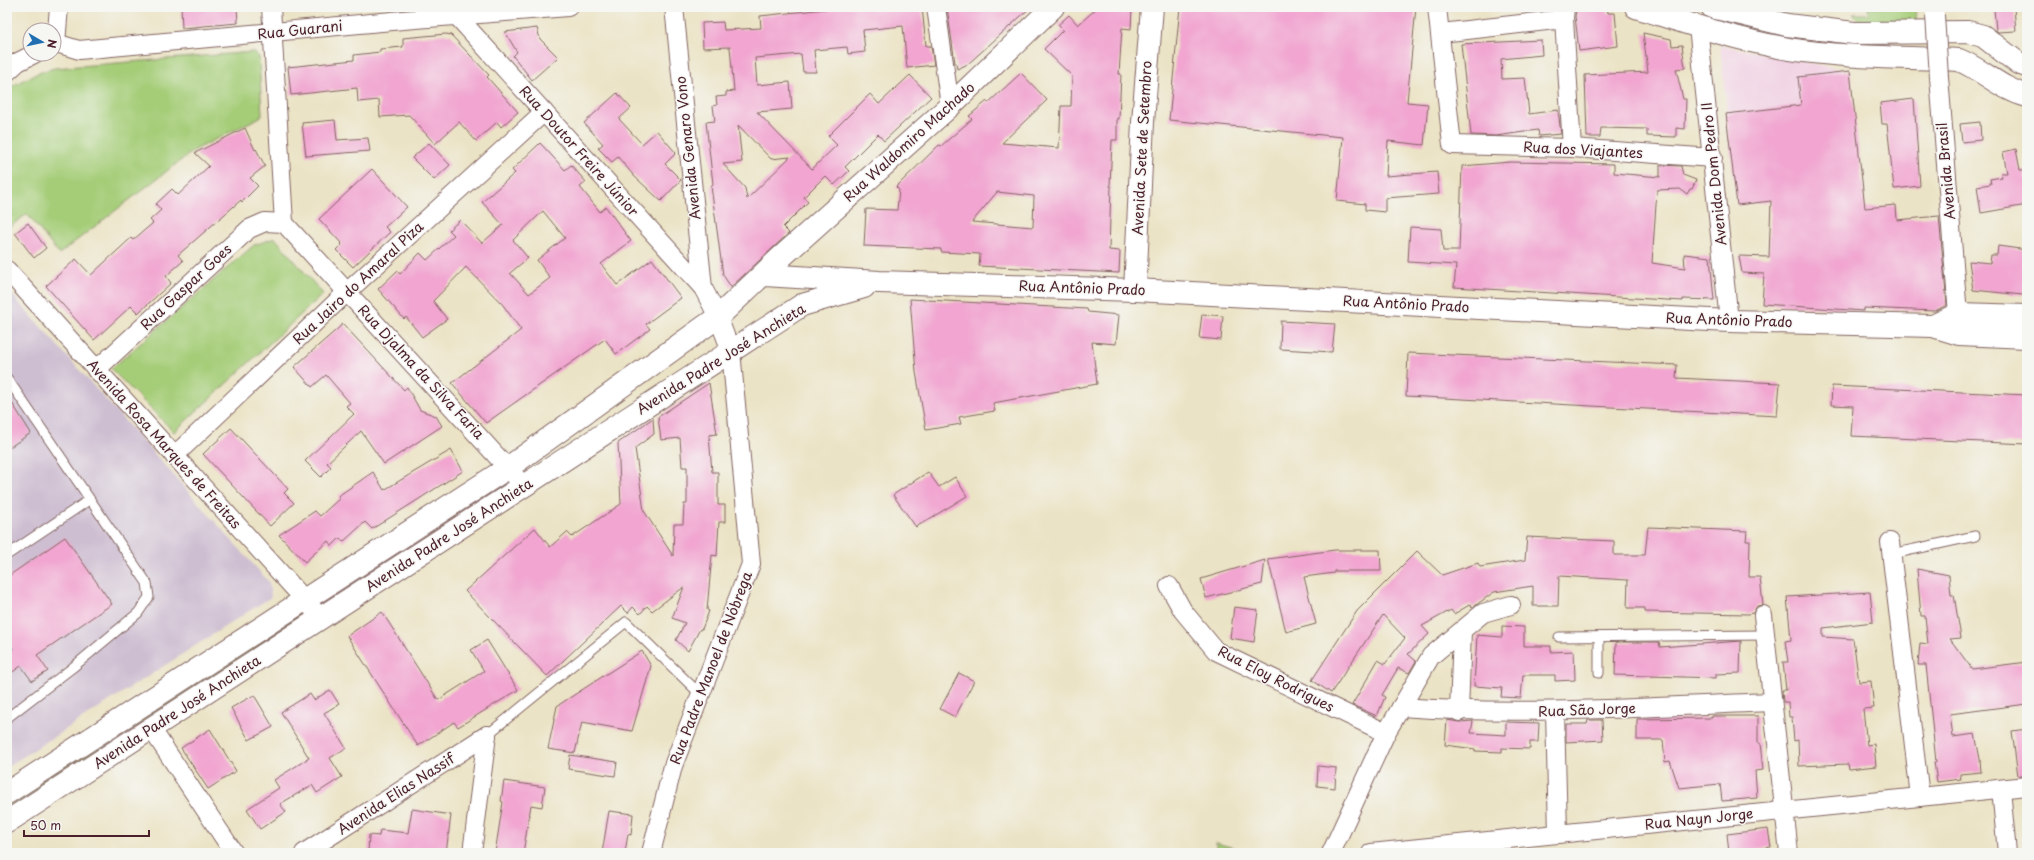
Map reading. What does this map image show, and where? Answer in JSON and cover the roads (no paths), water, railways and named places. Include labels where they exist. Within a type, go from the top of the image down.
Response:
[{"type":"main road","name":"Rua Waldomiro Machado","points":[[764,276],[778,260],[950,106],[1053,7]]},
{"type":"main road","name":"Avenida Sete de Setembro","points":[[1135,290],[1146,74],[1152,7]]},
{"type":"main road","points":[[1636,7],[1698,26],[1789,49],[1863,58],[1959,60],[1972,65],[2007,90],[2027,96]]},
{"type":"main road","points":[[1712,7],[1745,12],[1787,26],[1854,33],[1968,32],[1983,36],[2018,63],[2027,66]]},
{"type":"main road","points":[[764,276],[879,282]]},
{"type":"main road","name":"Avenida Padre José Anchieta","points":[[7,793],[509,467],[718,317],[764,276]]},
{"type":"main road","name":"Rua Antônio Prado","points":[[879,282],[1135,290],[1729,321],[1933,326],[2027,316]]},
{"type":"main road","name":"Avenida Padre José Anchieta","points":[[7,822],[802,306],[879,282]]},
{"type":"main road","name":"Rua Antônio Prado","points":[[1959,324],[2027,337]]},
{"type":"street","points":[[57,22],[59,7]]},
{"type":"street","points":[[271,7],[284,223]]},
{"type":"street","name":"Rua Guarani","points":[[62,46],[79,50],[273,32],[402,13],[456,15],[568,7]]},
{"type":"street","name":"Avenida Genaro Vono","points":[[674,7],[703,288]]},
{"type":"street","points":[[936,7],[950,106]]},
{"type":"street","points":[[1437,7],[1441,34],[1565,13],[1572,148]]},
{"type":"street","name":"Avenida Brasil","points":[[1934,11],[1959,324]]},
{"type":"street","name":"Rua Doutor Freire Júnior","points":[[456,15],[703,288]]},
{"type":"street","name":"Avenida Dom Pedro II","points":[[1698,26],[1729,321]]},
{"type":"street","name":"Rua dos Viajantes","points":[[1441,34],[1452,145],[1572,148],[1713,158]]},
{"type":"street","points":[[7,72],[22,60]]},
{"type":"street","name":"Rua Jairo do Amaral Piza","points":[[174,456],[347,292],[544,112]]},
{"type":"street","name":"Rua Gaspar Goes","points":[[96,370],[249,229],[265,222],[284,223]]},
{"type":"street","name":"Rua Djalma da Silva Faria","points":[[284,223],[509,467],[524,486]]},
{"type":"street","name":"Avenida Rosa Marques de Freitas","points":[[7,270],[321,618]]},
{"type":"street","name":"Rua Padre Manoel de Nóbrega","points":[[651,853],[673,766],[751,564],[731,351],[718,317],[703,288]]},
{"type":"street","points":[[1891,548],[1920,797]]},
{"type":"street","name":"Rua Eloy Rodrigues","points":[[1169,586],[1183,611],[1216,652],[1386,733]]},
{"type":"street","points":[[1331,853],[1386,733],[1431,656],[1483,613],[1511,605]]},
{"type":"street","points":[[1763,615],[1789,853]]},
{"type":"street","points":[[1459,712],[1462,631]]},
{"type":"street","name":"Rua São Jorge","points":[[1401,707],[1459,712],[1555,711],[1772,702]]},
{"type":"street","points":[[1555,711],[1558,834]]},
{"type":"street","points":[[151,728],[234,853]]},
{"type":"street","points":[[472,853],[488,735]]},
{"type":"street","name":"Avenida Elias Nassif","points":[[304,853],[488,735]]},
{"type":"street","name":"Rua Nayn Jorge","points":[[1371,853],[2027,786]]},
{"type":"street","points":[[2001,788],[2007,853]]},
{"type":"lane","points":[[7,378],[147,583],[149,597],[138,613],[72,668],[7,718]]},
{"type":"lane","points":[[7,555],[89,500]]},
{"type":"lane","points":[[1891,548],[1975,536]]},
{"type":"lane","points":[[488,735],[626,622],[700,694]]},
{"type":"lane","points":[[1559,637],[1765,635]]},
{"type":"lane","points":[[1599,636],[1599,673]]}]
